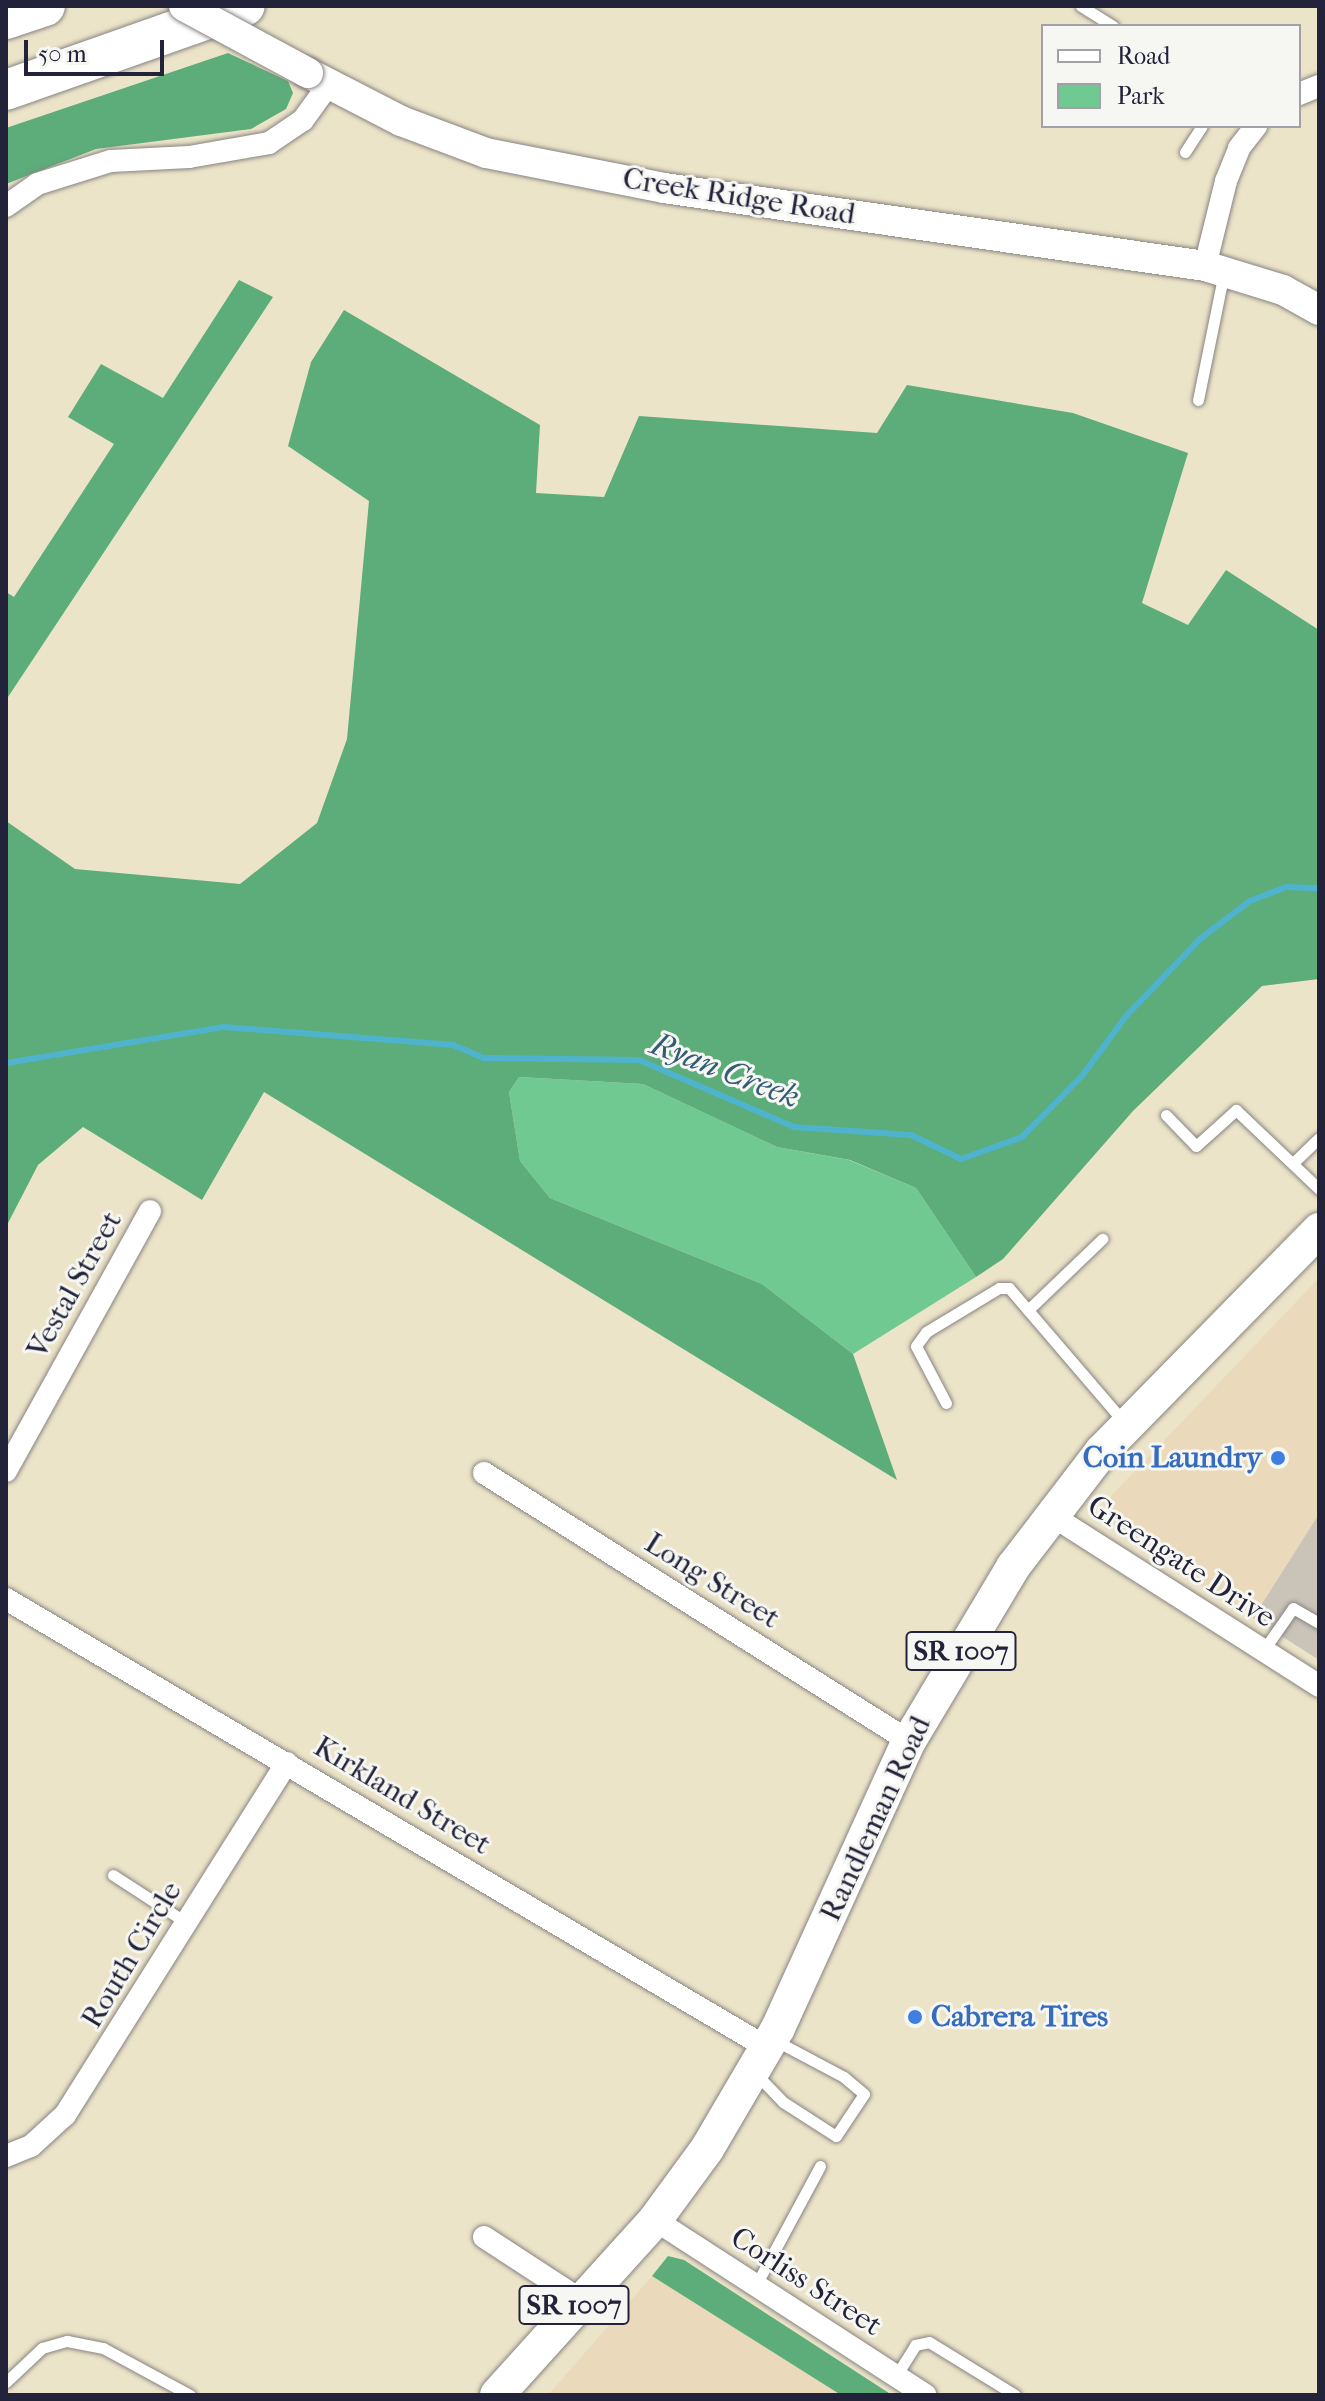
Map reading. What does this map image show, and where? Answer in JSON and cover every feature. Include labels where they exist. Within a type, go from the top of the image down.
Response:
[{"type":"highway","points":[[6,19],[45,6]]},
{"type":"highway","points":[[6,90],[245,6]]},
{"type":"main road","name":"Creek Ridge Road","points":[[184,6],[399,120],[486,153],[664,188],[1214,269],[1283,290],[1319,310]]},
{"type":"main road","name":"Randleman Road","points":[[497,2395],[579,2299],[655,2220],[707,2149],[763,2052],[909,1741],[1013,1567],[1051,1515],[1127,1425],[1319,1230]]},
{"type":"street","points":[[6,206],[37,184],[111,161],[189,157],[269,143],[303,120],[318,78]]},
{"type":"street","points":[[1214,269],[1226,181],[1239,148],[1254,128]]},
{"type":"street","name":"Vestal Street","points":[[6,1471],[150,1211]]},
{"type":"street","name":"Long Street","points":[[484,1473],[909,1741]]},
{"type":"street","name":"Greengate Drive","points":[[1051,1515],[1319,1686]]},
{"type":"street","name":"Kirkland Street","points":[[6,1599],[287,1763],[763,2052]]},
{"type":"street","name":"Routh Circle","points":[[6,2156],[31,2146],[65,2115],[287,1763]]},
{"type":"street","name":"Corliss Street","points":[[655,2220],[925,2395]]},
{"type":"street","points":[[484,2237],[579,2299]]},
{"type":"lane","points":[[1081,6],[1110,24]]},
{"type":"lane","points":[[1185,152],[1201,128]]},
{"type":"lane","points":[[1198,400],[1214,269]]},
{"type":"lane","points":[[1166,1115],[1196,1146],[1236,1110],[1319,1189]]},
{"type":"lane","points":[[1293,1163],[1319,1138]]},
{"type":"lane","points":[[1028,1310],[1102,1239]]},
{"type":"lane","points":[[946,1403],[916,1346],[926,1332],[999,1288],[1009,1288],[1127,1425]]},
{"type":"lane","points":[[1263,1651],[1293,1608],[1319,1623]]},
{"type":"lane","points":[[113,1875],[187,1923]]},
{"type":"lane","points":[[763,2052],[844,2077],[864,2094],[836,2136],[783,2102],[763,2052]]},
{"type":"lane","points":[[756,2285],[820,2166]]},
{"type":"lane","points":[[6,2382],[42,2348],[67,2341],[103,2348],[190,2395]]},
{"type":"lane","points":[[896,2376],[915,2345],[929,2342],[1015,2395]]},
{"type":"shaded area","points":[[1319,1278],[1319,1514],[1253,1618],[1118,1533],[1110,1519],[1111,1496]]},
{"type":"shaded area","points":[[1319,1514],[1319,1660],[1253,1618]]},
{"type":"shaded area","points":[[652,2276],[841,2395],[548,2395]]},
{"type":"green space","points":[[228,53],[288,81],[293,93],[286,109],[251,129],[96,149],[6,184],[6,128]]},
{"type":"green space","points":[[239,280],[273,297],[6,700],[6,592],[14,597],[114,444],[68,417],[101,364],[163,398]]},
{"type":"green space","points":[[344,310],[540,425],[536,493],[604,497],[639,416],[877,433],[907,385],[1073,413],[1188,453],[1142,603],[1188,625],[1226,570],[1319,630],[1319,979],[1262,986],[1133,1111],[1003,1259],[976,1277],[916,1188],[850,1160],[777,1147],[643,1084],[519,1077],[509,1092],[520,1161],[550,1198],[762,1284],[853,1354],[897,1480],[264,1092],[202,1200],[83,1127],[38,1165],[6,1227],[6,821],[75,869],[240,884],[317,823],[347,739],[369,501],[288,446],[311,362]]},
{"type":"green space","points":[[519,1077],[643,1084],[777,1147],[849,1160],[916,1188],[976,1277],[853,1354],[762,1284],[550,1198],[520,1161],[509,1092]]},
{"type":"green space","points":[[668,2256],[684,2260],[892,2395],[841,2395],[652,2276]]},
{"type":"waterway","name":"Ryan Creek","points":[[6,1063],[224,1027],[453,1045],[484,1058],[639,1060],[794,1127],[911,1135],[961,1159],[1022,1137],[1082,1076],[1126,1016],[1201,938],[1250,901],[1286,887],[1319,888]]},
{"type":"place","name":"Coin Laundry","points":[[1278,1458]]},
{"type":"place","name":"Cabrera Tires","points":[[915,2017]]}]
